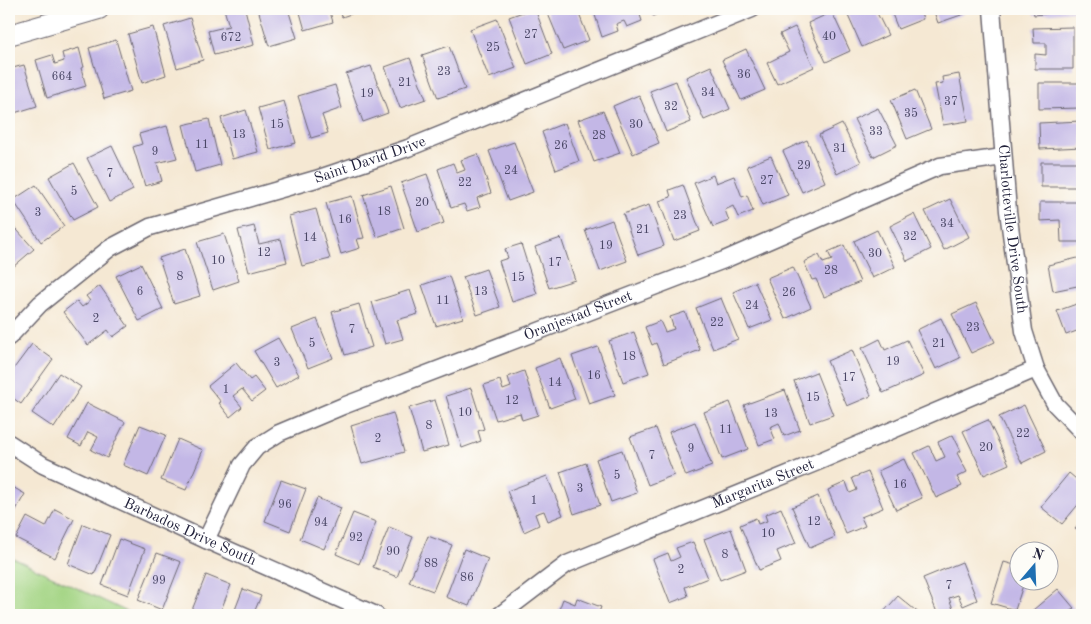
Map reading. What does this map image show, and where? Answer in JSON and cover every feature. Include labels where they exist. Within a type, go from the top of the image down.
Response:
[{"type":"street","points":[[9,35],[99,9]]},
{"type":"street","name":"Saint David Drive","points":[[9,337],[40,304],[110,248],[150,227],[316,179],[408,148],[752,9]]},
{"type":"street","name":"Charlotteville Drive South","points":[[992,9],[1008,211],[1024,331],[1036,369],[1055,404],[1082,432]]},
{"type":"street","name":"Oranjestad Street","points":[[206,540],[242,465],[257,447],[279,433],[343,406],[724,260],[940,166],[1003,157]]},
{"type":"street","name":"Margarita Street","points":[[500,615],[567,564],[815,463],[1036,369]]},
{"type":"street","name":"Barbados Drive South","points":[[9,443],[43,465],[376,615]]},
{"type":"green space","points":[[9,556],[134,615],[9,615]]},
{"type":"building","points":[[224,9],[245,9],[254,45],[214,55],[208,31],[229,26]]},
{"type":"building","points":[[258,9],[288,9],[297,38],[269,46]]},
{"type":"building","points":[[299,9],[329,9],[333,22],[305,30]]},
{"type":"building","points":[[340,9],[365,9],[342,17]]},
{"type":"building","points":[[535,9],[552,54],[527,64],[509,17]]},
{"type":"building","points":[[546,9],[577,9],[589,40],[563,50]]},
{"type":"building","points":[[593,9],[638,9],[642,21],[627,27],[624,21],[616,24],[618,31],[602,37]]},
{"type":"building","points":[[650,9],[669,9],[653,16]]},
{"type":"building","points":[[845,9],[875,9],[888,35],[862,47]]},
{"type":"building","points":[[890,9],[920,9],[923,19],[898,29]]},
{"type":"building","points":[[933,9],[962,9],[964,14],[938,23]]},
{"type":"building","points":[[1033,9],[1082,9],[1082,10],[1034,15]]},
{"type":"building","points":[[832,12],[850,51],[826,62],[808,23]]},
{"type":"building","points":[[190,18],[203,60],[177,68],[164,26]]},
{"type":"building","points":[[497,19],[516,68],[489,78],[470,29]]},
{"type":"building","points":[[153,27],[166,75],[142,83],[128,34]]},
{"type":"building","points":[[795,27],[814,67],[777,84],[767,63],[789,52],[780,34]]},
{"type":"building","points":[[1073,27],[1073,69],[1035,69],[1035,54],[1046,55],[1046,43],[1034,43],[1033,28]]},
{"type":"building","points":[[116,40],[131,91],[104,99],[89,48]]},
{"type":"building","points":[[449,46],[465,89],[438,98],[422,55]]},
{"type":"building","points":[[79,48],[84,67],[81,68],[86,86],[47,98],[36,60],[52,55],[55,64],[64,61],[62,53]]},
{"type":"building","points":[[746,49],[765,90],[741,100],[722,60]]},
{"type":"building","points":[[410,58],[426,99],[400,108],[385,67]]},
{"type":"building","points":[[24,65],[37,106],[11,114],[9,106],[9,69]]},
{"type":"building","points":[[371,66],[388,113],[363,122],[346,74]]},
{"type":"building","points":[[711,66],[730,109],[704,120],[686,77]]},
{"type":"building","points":[[959,74],[968,121],[943,125],[935,84],[943,83],[942,77]]},
{"type":"building","points":[[676,81],[691,122],[666,132],[650,91]]},
{"type":"building","points":[[1039,83],[1081,83],[1081,108],[1039,109]]},
{"type":"building","points":[[335,85],[342,108],[322,115],[328,133],[311,138],[298,96]]},
{"type":"building","points":[[915,90],[931,129],[907,139],[891,100]]},
{"type":"building","points":[[639,95],[659,143],[633,154],[613,106]]},
{"type":"building","points":[[284,101],[296,143],[270,150],[258,108]]},
{"type":"building","points":[[878,108],[897,145],[873,157],[854,119]]},
{"type":"building","points":[[246,110],[258,152],[232,159],[221,118]]},
{"type":"building","points":[[603,111],[620,153],[594,162],[578,120]]},
{"type":"building","points":[[209,119],[220,165],[195,172],[183,125]]},
{"type":"building","points":[[1081,121],[1082,147],[1040,149],[1039,123]]},
{"type":"building","points":[[565,123],[579,161],[556,170],[542,132]]},
{"type":"building","points":[[842,124],[861,162],[837,174],[819,135]]},
{"type":"building","points":[[167,126],[177,158],[157,163],[162,181],[145,186],[133,147],[142,144],[139,134]]},
{"type":"building","points":[[807,140],[825,182],[802,192],[783,151]]},
{"type":"building","points":[[514,142],[533,192],[508,201],[489,151]]},
{"type":"building","points":[[112,146],[133,190],[109,202],[87,158]]},
{"type":"building","points":[[478,154],[491,193],[477,198],[480,207],[467,211],[464,204],[451,208],[438,169],[453,163],[457,173],[465,170],[461,160]]},
{"type":"building","points":[[771,156],[788,195],[763,205],[747,166]]},
{"type":"building","points":[[1041,162],[1082,162],[1082,187],[1041,187]]},
{"type":"building","points":[[74,163],[98,207],[73,220],[49,177]]},
{"type":"building","points":[[427,174],[444,223],[418,232],[401,183]]},
{"type":"building","points":[[713,175],[716,183],[734,176],[742,197],[747,195],[753,211],[738,217],[733,206],[725,210],[729,221],[713,227],[694,183]]},
{"type":"building","points":[[36,185],[64,226],[41,242],[13,200]]},
{"type":"building","points":[[683,185],[700,231],[674,241],[659,201],[671,197],[669,190]]},
{"type":"building","points":[[391,186],[404,228],[377,237],[363,195]]},
{"type":"building","points":[[352,196],[364,238],[357,239],[360,248],[341,254],[326,203]]},
{"type":"building","points":[[950,199],[969,237],[944,250],[925,211]]},
{"type":"building","points":[[1040,202],[1082,202],[1082,242],[1061,242],[1060,220],[1040,221]]},
{"type":"building","points":[[649,205],[664,246],[638,255],[623,214]]},
{"type":"building","points":[[316,209],[330,259],[302,266],[289,216]]},
{"type":"building","points":[[914,214],[931,249],[907,261],[890,226]]},
{"type":"building","points":[[612,220],[627,261],[600,271],[585,230]]},
{"type":"building","points":[[9,221],[34,249],[13,267],[9,261]]},
{"type":"building","points":[[254,226],[259,244],[281,239],[287,262],[249,272],[238,230]]},
{"type":"building","points":[[877,230],[895,267],[872,278],[854,241]]},
{"type":"building","points":[[224,234],[239,281],[213,290],[197,242]]},
{"type":"building","points":[[561,238],[575,280],[549,288],[535,247]]},
{"type":"building","points":[[521,244],[537,294],[512,302],[499,261],[508,258],[505,249]]},
{"type":"building","points":[[844,245],[860,282],[824,297],[816,279],[812,280],[804,262],[819,255],[823,263],[832,260],[828,252]]},
{"type":"building","points":[[185,249],[200,296],[174,304],[159,258]]},
{"type":"building","points":[[1082,257],[1082,285],[1053,291],[1048,265]]},
{"type":"building","points":[[141,264],[163,309],[139,321],[116,276]]},
{"type":"building","points":[[793,267],[811,307],[785,319],[767,278]]},
{"type":"building","points":[[486,269],[500,307],[477,315],[463,277]]},
{"type":"building","points":[[449,276],[463,318],[436,326],[422,285]]},
{"type":"building","points":[[755,282],[772,320],[749,329],[733,292]]},
{"type":"building","points":[[100,286],[128,326],[113,337],[108,330],[88,345],[63,312],[77,301],[82,307],[90,301],[86,296]]},
{"type":"building","points":[[410,290],[418,314],[397,320],[403,339],[385,344],[372,302]]},
{"type":"building","points":[[721,298],[738,339],[713,349],[696,308]]},
{"type":"building","points":[[1082,302],[1082,329],[1066,335],[1057,311]]},
{"type":"building","points":[[976,303],[995,342],[971,353],[952,314]]},
{"type":"building","points":[[359,304],[372,347],[345,355],[332,312]]},
{"type":"building","points":[[685,312],[700,350],[664,364],[656,343],[652,345],[645,327],[660,321],[665,332],[674,329],[670,317]]},
{"type":"building","points":[[941,318],[960,358],[936,369],[917,330]]},
{"type":"building","points":[[317,319],[333,358],[308,368],[292,329]]},
{"type":"building","points":[[634,332],[649,373],[623,382],[609,341]]},
{"type":"building","points":[[278,338],[299,375],[276,388],[254,351]]},
{"type":"building","points":[[880,339],[885,350],[907,340],[924,375],[883,393],[862,348]]},
{"type":"building","points":[[32,344],[53,359],[21,404],[9,395],[9,375]]},
{"type":"building","points":[[598,347],[615,395],[589,404],[572,356]]},
{"type":"building","points":[[852,350],[871,396],[847,406],[827,361]]},
{"type":"building","points":[[560,358],[575,399],[550,408],[535,368]]},
{"type":"building","points":[[236,363],[250,380],[254,377],[265,391],[252,401],[242,389],[233,396],[242,407],[230,417],[208,386]]},
{"type":"building","points":[[524,371],[538,415],[522,420],[520,413],[496,420],[484,385],[500,380],[503,390],[511,387],[508,377]]},
{"type":"building","points":[[816,372],[833,415],[810,423],[794,381]]},
{"type":"building","points":[[59,373],[81,387],[54,428],[32,413]]},
{"type":"building","points":[[471,388],[484,429],[478,431],[481,441],[462,448],[446,396]]},
{"type":"building","points":[[785,390],[800,430],[784,436],[779,423],[770,427],[775,439],[759,445],[744,405]]},
{"type":"building","points":[[435,400],[449,445],[422,452],[409,408]]},
{"type":"building","points":[[730,402],[748,449],[722,459],[704,412]]},
{"type":"building","points":[[87,403],[125,422],[107,458],[91,450],[98,437],[88,432],[81,446],[68,439]]},
{"type":"building","points":[[1024,405],[1046,451],[1022,463],[999,417]]},
{"type":"building","points":[[393,413],[404,452],[362,464],[351,426]]},
{"type":"building","points":[[988,420],[1009,464],[984,475],[963,431]]},
{"type":"building","points":[[695,422],[712,466],[686,476],[669,432]]},
{"type":"building","points":[[140,425],[166,435],[148,476],[123,465]]},
{"type":"building","points":[[656,428],[674,475],[648,485],[630,437]]},
{"type":"building","points":[[953,435],[961,451],[957,453],[967,472],[957,477],[962,486],[936,498],[914,453],[929,446],[936,461],[945,457],[938,442]]},
{"type":"building","points":[[178,439],[203,450],[186,490],[161,480]]},
{"type":"building","points":[[622,450],[637,493],[611,502],[596,459]]},
{"type":"building","points":[[904,459],[922,498],[896,510],[878,471]]},
{"type":"building","points":[[586,463],[600,505],[574,514],[560,472]]},
{"type":"building","points":[[868,472],[883,508],[861,517],[865,526],[846,534],[828,490],[846,482],[850,493],[857,490],[852,478]]},
{"type":"building","points":[[1069,473],[1082,484],[1082,500],[1062,524],[1041,507]]},
{"type":"building","points":[[547,476],[563,515],[548,521],[544,511],[535,514],[539,525],[524,532],[507,491]]},
{"type":"building","points":[[281,480],[306,489],[290,531],[265,521]]},
{"type":"building","points":[[9,485],[25,494],[9,522]]},
{"type":"building","points":[[818,496],[835,537],[810,548],[792,507]]},
{"type":"building","points":[[317,498],[341,508],[324,549],[300,539]]},
{"type":"building","points":[[781,508],[796,543],[777,551],[781,561],[759,570],[740,525],[756,518],[758,524],[767,521],[765,515]]},
{"type":"building","points":[[55,509],[74,519],[55,558],[16,538],[27,517],[46,527]]},
{"type":"building","points":[[353,513],[376,522],[359,564],[336,554]]},
{"type":"building","points":[[1082,521],[1082,534],[1075,529]]},
{"type":"building","points":[[83,524],[110,535],[94,575],[68,564]]},
{"type":"building","points":[[389,527],[413,537],[397,577],[373,567]]},
{"type":"building","points":[[731,529],[746,570],[720,580],[704,539]]},
{"type":"building","points":[[428,536],[452,545],[433,591],[409,582]]},
{"type":"building","points":[[119,539],[145,549],[128,595],[102,585]]},
{"type":"building","points":[[693,542],[708,578],[685,587],[688,596],[670,603],[653,559],[668,553],[671,561],[680,557],[676,548]]},
{"type":"building","points":[[464,549],[488,559],[469,606],[446,597]]},
{"type":"building","points":[[157,553],[181,562],[162,610],[138,600]]},
{"type":"building","points":[[962,562],[977,600],[963,606],[958,595],[949,598],[953,609],[938,615],[923,578]]},
{"type":"building","points":[[1004,562],[1008,563],[1008,592],[1021,592],[1015,610],[991,603]]},
{"type":"building","points":[[206,575],[231,585],[219,615],[190,615]]},
{"type":"building","points":[[243,589],[261,596],[253,615],[233,615]]},
{"type":"building","points":[[1058,589],[1074,608],[1066,615],[1027,615],[1054,592],[1058,592]]},
{"type":"building","points":[[898,596],[921,615],[881,615]]},
{"type":"building","points":[[577,598],[601,607],[598,615],[557,615],[563,599],[575,604]]},
{"type":"building","points":[[294,611],[304,615],[292,615]]}]
